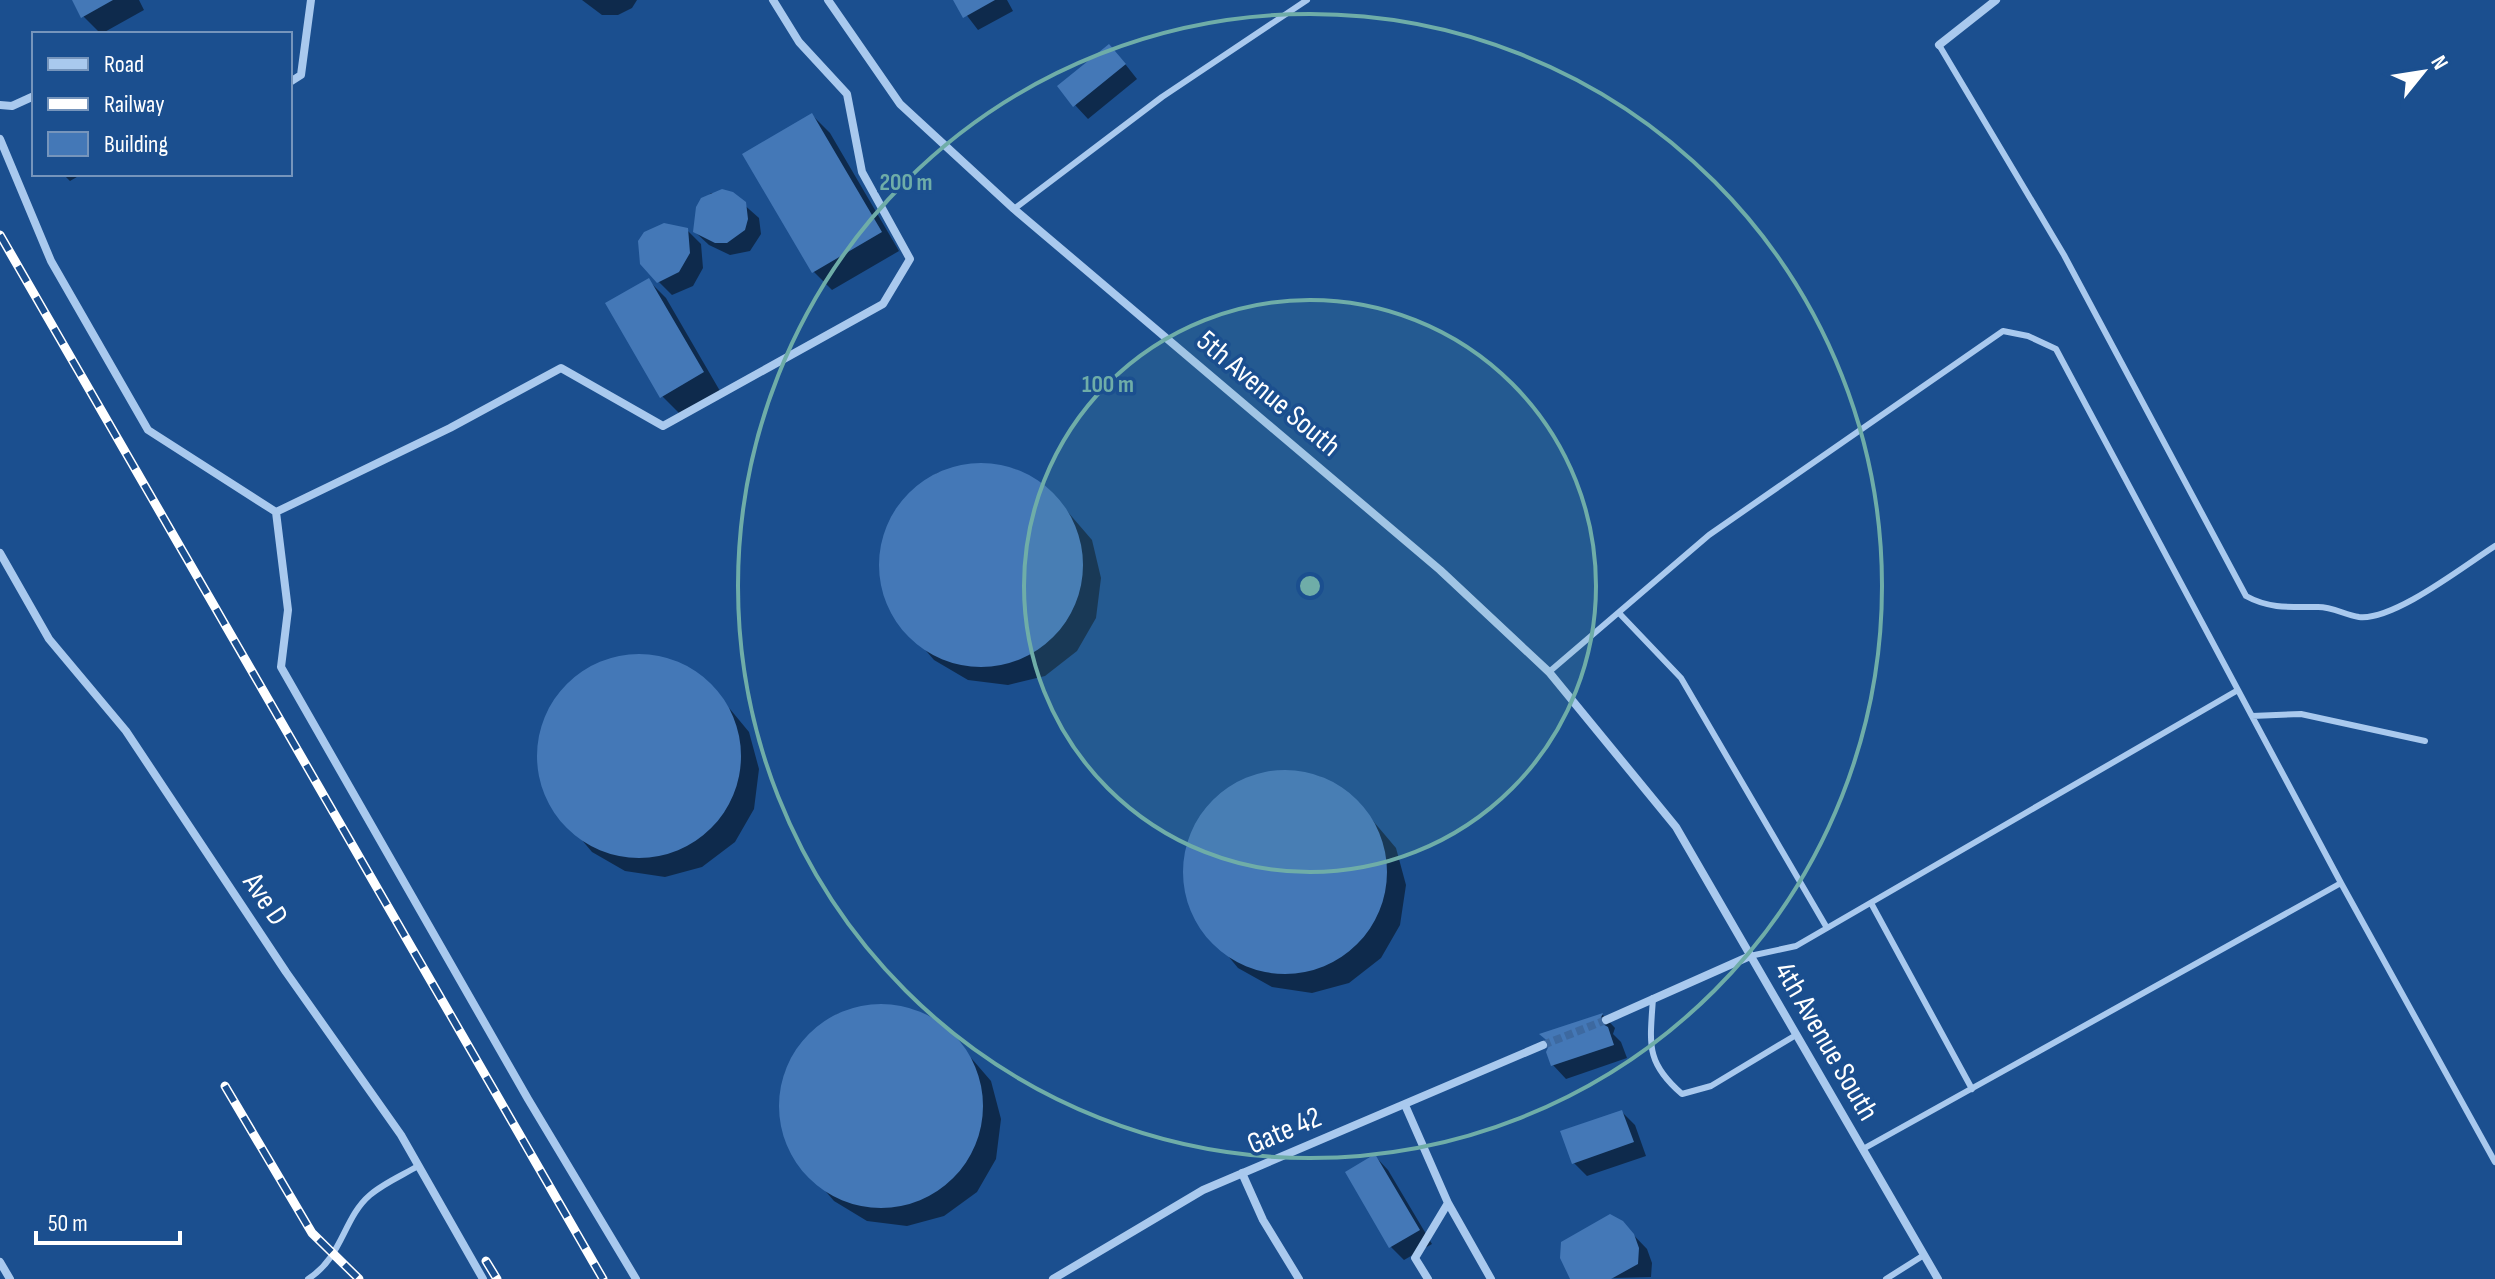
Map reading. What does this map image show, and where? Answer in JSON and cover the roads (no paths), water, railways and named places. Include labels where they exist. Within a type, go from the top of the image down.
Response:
[{"type":"street","points":[[292,81],[301,75],[311,0]]},
{"type":"street","points":[[276,512],[450,428],[561,368],[663,426],[883,304],[910,259],[862,172],[847,94],[799,42],[773,0]]},
{"type":"street","name":"5th Avenue South","points":[[828,0],[900,104],[1014,209],[1428,560],[1549,672],[1676,827]]},
{"type":"street","points":[[1939,45],[1996,0]]},
{"type":"street","points":[[0,105],[12,106],[32,97]]},
{"type":"street","points":[[0,139],[51,261],[148,430],[276,512]]},
{"type":"street","points":[[276,512],[288,610],[281,667],[504,1059],[636,1279]]},
{"type":"street","name":"Ave D","points":[[0,553],[49,639],[126,731],[418,1166],[483,1279]]},
{"type":"street","name":"4th Avenue South","points":[[1676,827],[1938,1279]]},
{"type":"street","points":[[1606,1020],[1750,956]]},
{"type":"street","name":"Gate 42","points":[[1053,1279],[1203,1190],[1543,1045]]},
{"type":"street","points":[[1405,1105],[1448,1203],[1491,1279]]},
{"type":"street","points":[[1242,1173],[1263,1220],[1299,1279]]},
{"type":"street","points":[[1428,1279],[1415,1258],[1448,1203]]},
{"type":"street","points":[[0,1262],[10,1279]]},
{"type":"lane","points":[[1014,209],[1162,97],[1307,0]]},
{"type":"lane","points":[[1939,45],[2064,255],[2246,596],[2263,606],[2331,607],[2360,617],[2383,612],[2407,601],[2495,546]]},
{"type":"lane","points":[[1549,672],[1709,535],[2003,331],[2028,336],[2056,349],[2341,883],[2495,1162]]},
{"type":"lane","points":[[1619,613],[1681,678],[1827,928]]},
{"type":"lane","points":[[1750,956],[1796,946],[2238,690]]},
{"type":"lane","points":[[2252,716],[2301,714],[2425,741]]},
{"type":"lane","points":[[1863,1149],[2341,883]]},
{"type":"lane","points":[[1871,903],[1972,1089]]},
{"type":"lane","points":[[1653,998],[1650,1042],[1659,1075],[1682,1094],[1711,1086],[1796,1035]]},
{"type":"lane","points":[[308,1279],[322,1270],[338,1250],[369,1196],[418,1166]]},
{"type":"lane","points":[[1886,1279],[1924,1255]]},
{"type":"tunnel","points":[[1543,1045],[1606,1020]]},
{"type":"railway","points":[[0,235],[603,1279]]},
{"type":"railway","points":[[225,1086],[312,1233],[359,1279]]},
{"type":"railway","points":[[486,1261],[497,1279]]}]
